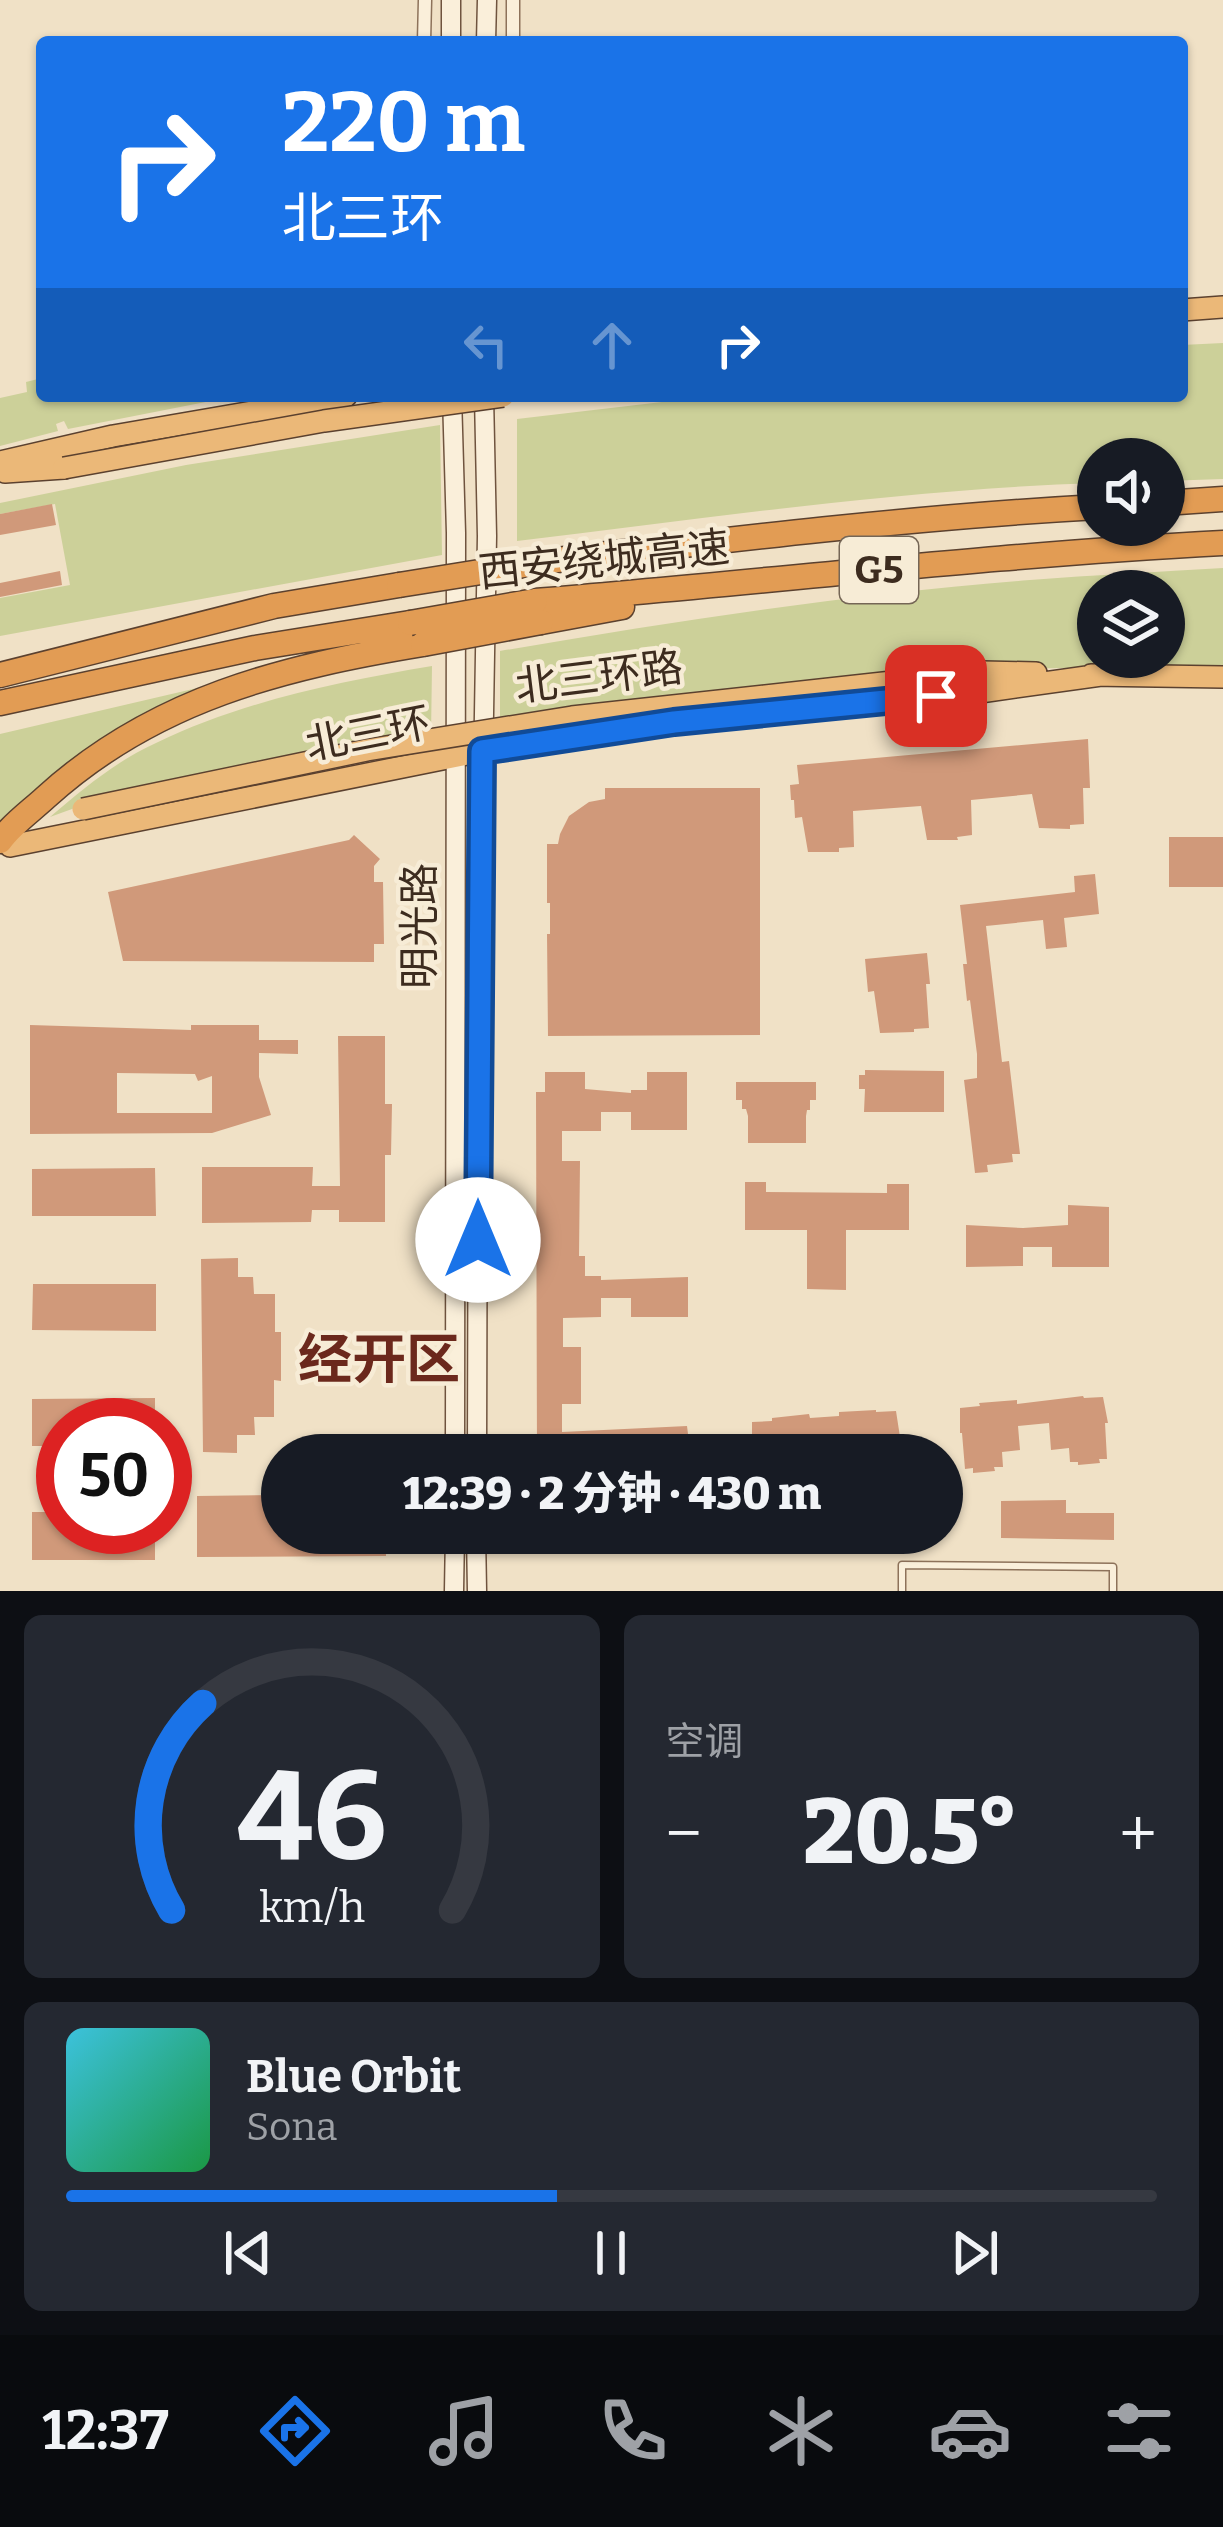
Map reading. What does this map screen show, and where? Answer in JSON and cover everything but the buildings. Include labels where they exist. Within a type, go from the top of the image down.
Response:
[{"type":"highway","points":[[1188,310],[1223,307]]},
{"type":"highway","points":[[0,462],[113,436],[311,402]]},
{"type":"highway","points":[[0,473],[64,468],[324,421],[460,402]]},
{"type":"highway","points":[[1185,502],[1223,499]]},
{"type":"highway","name":"西安绕城高速","points":[[0,675],[274,607],[549,561],[776,534],[1077,508]]},
{"type":"highway","name":"西安绕城高速","points":[[0,703],[255,648],[416,634],[538,611],[757,583],[1021,555],[1223,543]]},
{"type":"highway","points":[[0,657],[171,631]]},
{"type":"highway","points":[[3,846],[76,770],[145,724],[217,693],[416,634]]},
{"type":"highway","name":"北三环路","points":[[3,846],[83,809],[367,750],[572,717],[983,672],[1077,674]]},
{"type":"highway","name":"北三环路","points":[[1185,676],[1223,676]]},
{"type":"highway","name":"北三环","points":[[3,846],[482,751],[674,722],[1080,678]]},
{"type":"main road","points":[[452,0],[452,36]]},
{"type":"main road","points":[[486,36],[487,0]]},
{"type":"main road","name":"明光路","points":[[452,402],[455,1434]]},
{"type":"main road","name":"明光路","points":[[476,1434],[487,536],[484,402]]},
{"type":"main road","points":[[454,1554],[454,1591]]},
{"type":"main road","points":[[476,1554],[477,1591]]},
{"type":"street","points":[[424,0],[424,36]]},
{"type":"street","points":[[513,0],[513,36]]},
{"type":"lane","points":[[902,1591],[902,1565],[925,1565],[1113,1567],[1113,1591]]},
{"type":"green space","points":[[1223,343],[1223,479],[1185,480],[1185,438],[1077,438],[1077,484],[880,498],[517,541],[517,419],[662,402],[1188,402],[1188,345]]},
{"type":"green space","points":[[36,380],[36,402],[206,402],[68,429],[64,421],[56,424],[58,431],[0,446],[0,398],[27,392],[26,382]]},
{"type":"green space","points":[[440,425],[442,555],[0,636],[0,598],[70,585],[55,504],[0,514],[0,503],[186,465]]},
{"type":"green space","points":[[1223,568],[1223,673],[1185,674],[1185,570]]},
{"type":"green space","points":[[1077,577],[1077,669],[1007,669],[500,728],[500,651],[698,619]]},
{"type":"green space","points":[[432,666],[431,736],[83,805],[50,817],[127,758],[189,728],[291,695]]},
{"type":"green space","points":[[223,682],[0,832],[0,734]]},
{"type":"district","name":"经开区","points":[[379,1360]]},
{"type":"route","points":[[478,1240],[482,751],[674,722],[936,696]]}]
